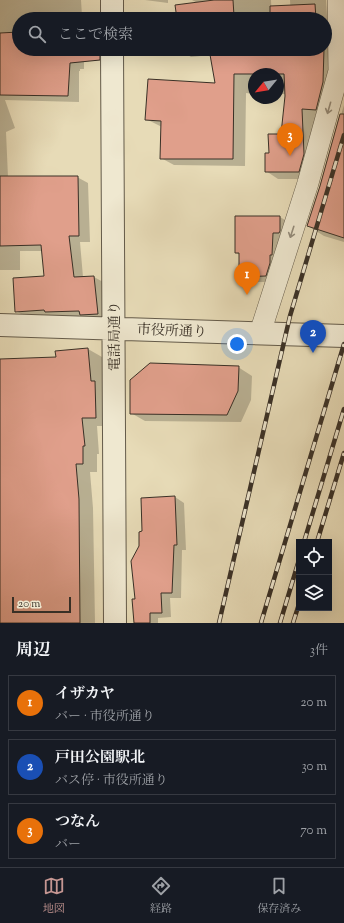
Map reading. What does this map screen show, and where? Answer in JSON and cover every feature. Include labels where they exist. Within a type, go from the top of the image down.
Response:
[{"type":"street","points":[[112,0],[112,12]]},
{"type":"street","points":[[260,333],[308,183],[339,71],[338,0]]},
{"type":"street","name":"電話局通り","points":[[112,56],[116,623]]},
{"type":"street","name":"市役所通り","points":[[0,325],[344,336]]},
{"type":"building","points":[[214,0],[233,0],[234,12],[176,12],[175,5]]},
{"type":"building","points":[[315,4],[316,12],[270,12],[270,6]]},
{"type":"building","points":[[12,32],[12,56],[100,56],[100,60],[70,63],[68,96],[0,95],[0,33]]},
{"type":"building","points":[[210,56],[324,56],[323,82],[316,110],[302,109],[304,154],[299,172],[265,172],[265,153],[269,153],[268,134],[281,134],[285,96],[284,68],[248,68],[248,74],[234,74],[233,159],[160,159],[161,121],[145,120],[148,79],[215,83]]},
{"type":"building","points":[[340,114],[344,114],[344,238],[307,226]]},
{"type":"building","points":[[0,176],[78,176],[79,236],[69,236],[74,277],[94,276],[98,314],[80,315],[79,311],[45,312],[44,310],[15,312],[13,278],[44,276],[41,245],[0,246]]},
{"type":"building","points":[[235,216],[280,216],[280,231],[279,233],[273,233],[272,255],[270,255],[270,263],[266,276],[239,277],[239,253],[235,253]]},
{"type":"building","points":[[88,348],[91,381],[95,381],[96,418],[82,418],[85,446],[83,446],[83,464],[76,464],[79,499],[80,623],[0,623],[0,359],[56,357],[55,351]]},
{"type":"building","points":[[150,363],[239,366],[238,391],[227,415],[130,414],[130,380]]},
{"type":"building","points":[[175,496],[177,545],[174,545],[172,593],[161,593],[162,613],[150,613],[150,623],[134,623],[132,599],[135,599],[131,561],[139,546],[139,532],[142,531],[141,498]]},
{"type":"railway","points":[[219,623],[290,316],[344,135]]},
{"type":"railway","points":[[261,623],[344,344]]},
{"type":"railway","points":[[305,539],[344,409]]},
{"type":"railway","points":[[318,539],[344,453]]},
{"type":"railway","points":[[280,623],[296,570]]},
{"type":"railway","points":[[293,623],[297,611]]},
{"type":"place","name":"つなん","points":[[290,156]]},
{"type":"place","name":"イザカヤ","points":[[247,295]]},
{"type":"place","name":"戸田公園駅北","points":[[313,353]]}]
